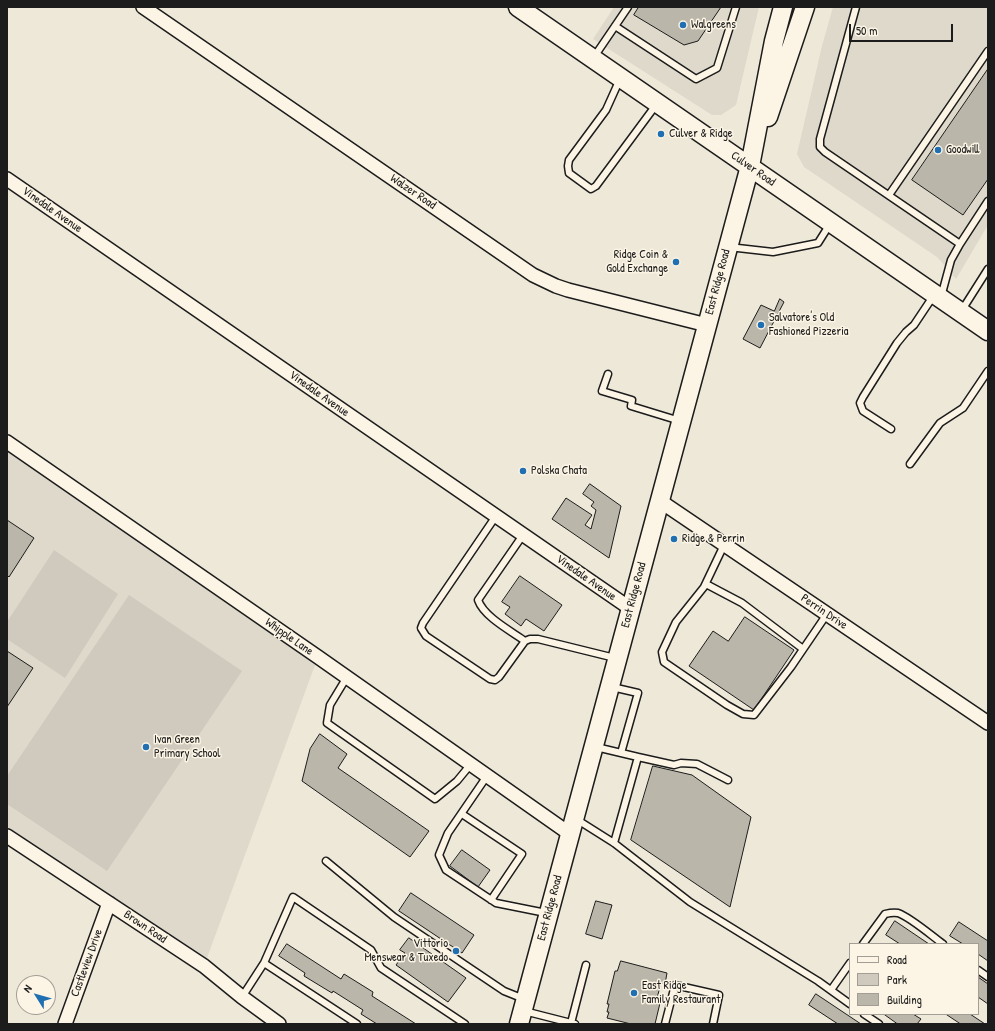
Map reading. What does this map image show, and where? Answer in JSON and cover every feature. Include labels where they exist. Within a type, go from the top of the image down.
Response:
[{"type":"main road","name":"Culver Road","points":[[518,7],[988,331]]},
{"type":"main road","name":"East Ridge Road","points":[[750,166],[772,48],[783,7]]},
{"type":"main road","name":"East Ridge Road","points":[[523,1011],[750,166],[786,66],[805,7]]},
{"type":"street","name":"Walzer Road","points":[[143,7],[544,281],[568,290],[707,325]]},
{"type":"street","name":"Vinedale Avenue","points":[[7,178],[631,609]]},
{"type":"street","name":"Whipple Lane","points":[[7,442],[347,677],[487,776],[572,826]]},
{"type":"street","name":"Perrin Drive","points":[[660,501],[988,723]]},
{"type":"street","name":"Brown Road","points":[[7,836],[204,966],[242,997],[279,1024]]},
{"type":"street","name":"Castleview Drive","points":[[65,1024],[108,903]]},
{"type":"lane","points":[[593,59],[628,7]]},
{"type":"lane","points":[[615,26],[696,79],[717,68],[736,7]]},
{"type":"lane","points":[[856,7],[820,139],[820,147],[825,152],[960,244]]},
{"type":"lane","points":[[889,195],[988,51]]},
{"type":"lane","points":[[621,78],[606,110],[569,160],[569,173],[591,189],[596,186],[657,103]]},
{"type":"lane","points":[[891,429],[863,410],[860,403],[897,343],[938,296],[951,260],[988,201]]},
{"type":"lane","points":[[728,247],[772,252],[818,242],[831,222]]},
{"type":"lane","points":[[961,312],[988,269]]},
{"type":"lane","points":[[910,464],[940,423],[963,408],[988,370]]},
{"type":"lane","points":[[608,374],[602,391],[632,400],[631,406],[681,422]]},
{"type":"lane","points":[[496,516],[422,623],[422,628],[426,636],[490,679],[495,680],[499,677],[524,641],[530,639],[538,639],[617,659]]},
{"type":"lane","points":[[523,535],[478,600],[481,607],[488,614],[524,641]]},
{"type":"lane","points":[[724,545],[704,588],[676,622],[662,652],[664,662],[720,700],[743,714],[754,715],[827,614]]},
{"type":"lane","points":[[706,584],[742,602],[803,648]]},
{"type":"lane","points":[[347,677],[330,705],[327,723],[428,795],[434,799],[457,781],[471,764]]},
{"type":"lane","points":[[610,686],[638,693],[620,753]]},
{"type":"lane","points":[[594,746],[674,765],[681,763],[697,764],[728,780]]},
{"type":"lane","points":[[614,843],[638,757]]},
{"type":"lane","points":[[487,776],[448,834],[439,856],[446,870],[496,903],[549,914]]},
{"type":"lane","points":[[462,814],[522,854],[492,900]]},
{"type":"lane","points":[[572,826],[614,843],[690,902],[818,981],[849,1003]]},
{"type":"lane","points":[[326,861],[394,917],[504,991],[523,1011],[573,1023],[586,965]]},
{"type":"lane","points":[[242,997],[264,963],[293,897],[371,950],[381,968],[464,1024]]},
{"type":"lane","points":[[864,943],[885,914],[893,912],[911,921],[942,943]]},
{"type":"lane","points":[[264,963],[357,1024]]},
{"type":"lane","points":[[831,990],[849,964]]},
{"type":"lane","points":[[979,971],[988,977]]},
{"type":"lane","points":[[665,1024],[674,985],[719,995],[712,1024]]},
{"type":"lane","points":[[866,1015],[879,1024]]},
{"type":"shaded area","points":[[614,7],[759,7],[736,105],[721,115],[712,115],[593,39]]},
{"type":"shaded area","points":[[833,7],[988,7],[988,225],[956,279],[937,257],[804,167],[797,154],[822,46]]},
{"type":"shaded area","name":"Ivan Green Primary School","points":[[7,441],[318,657],[204,966],[7,837]]},
{"type":"green space","points":[[54,550],[118,594],[65,678],[7,639],[7,622]]},
{"type":"green space","points":[[129,595],[242,671],[107,871],[7,804],[7,776]]},
{"type":"building","name":"Walgreens","points":[[639,7],[721,7],[698,41],[684,45],[634,15]]},
{"type":"building","points":[[988,69],[988,179],[963,215],[912,180]]},
{"type":"building","name":"Salvatore's Old Fashioned Pizzeria","points":[[780,299],[784,302],[760,348],[743,339],[761,305],[774,311]]},
{"type":"building","points":[[590,484],[621,506],[609,558],[552,519],[566,498],[592,515],[585,525],[591,529],[596,510],[591,506],[594,502],[583,494]]},
{"type":"building","points":[[7,520],[34,538],[9,577],[7,575]]},
{"type":"building","points":[[520,576],[562,605],[544,631],[526,619],[521,626],[505,614],[510,607],[502,602]]},
{"type":"building","points":[[745,617],[794,650],[754,710],[689,666],[713,631],[728,641]]},
{"type":"building","points":[[7,651],[33,668],[7,707]]},
{"type":"building","points":[[320,734],[347,754],[338,768],[429,831],[410,857],[302,781],[310,749]]},
{"type":"building","points":[[653,766],[692,775],[751,817],[730,907],[631,840]]},
{"type":"building","points":[[462,850],[490,870],[478,887],[450,866]]},
{"type":"building","points":[[411,893],[474,935],[462,953],[399,911]]},
{"type":"building","points":[[596,901],[612,905],[602,939],[586,934]]},
{"type":"building","points":[[895,921],[928,943],[898,943],[886,935]]},
{"type":"building","points":[[959,922],[988,941],[988,961],[979,955],[979,943],[961,943],[950,936]]},
{"type":"building","points":[[409,938],[466,978],[448,1002],[396,965],[405,953],[400,950]]},
{"type":"building","points":[[287,944],[341,979],[344,974],[373,992],[372,996],[416,1024],[377,1024],[361,1014],[363,1010],[333,991],[332,993],[304,976],[305,973],[279,956]]},
{"type":"building","name":"East Ridge Family Restaurant","points":[[621,961],[667,973],[665,984],[661,983],[656,1002],[660,1003],[655,1024],[631,1024],[607,1018],[609,1004],[607,1004],[615,971],[617,971]]},
{"type":"building","points":[[979,978],[988,984],[988,1004],[979,998]]},
{"type":"building","points":[[816,994],[861,1024],[838,1024],[809,1005]]},
{"type":"building","points":[[885,1015],[915,1015],[921,1019],[917,1024],[898,1024]]},
{"type":"building","points":[[948,1015],[972,1015],[985,1024],[961,1024]]},
{"type":"place","name":"Walgreens","points":[[683,25]]},
{"type":"place","name":"Culver & Ridge","points":[[661,134]]},
{"type":"place","name":"Goodwill","points":[[938,150]]},
{"type":"place","name":"Ridge Coin & Gold Exchange","points":[[676,262]]},
{"type":"place","name":"Salvatore's Old Fashioned Pizzeria","points":[[761,325]]},
{"type":"place","name":"Polska Chata","points":[[523,471]]},
{"type":"place","name":"Ridge & Perrin","points":[[674,539]]},
{"type":"place","name":"Ivan Green Primary School","points":[[146,747]]},
{"type":"place","name":"Vittorio Menswear & Tuxedo","points":[[456,951]]},
{"type":"place","name":"East Ridge Family Restaurant","points":[[634,993]]}]
